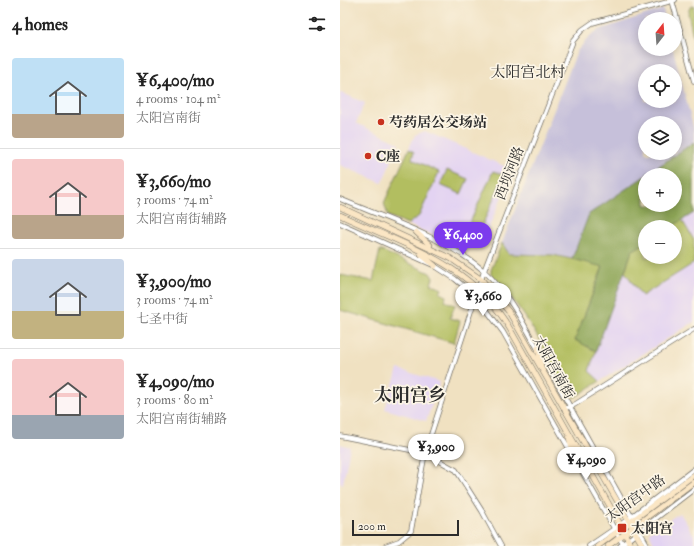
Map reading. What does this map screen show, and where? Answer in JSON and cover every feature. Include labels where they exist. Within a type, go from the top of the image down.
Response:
[{"type":"main road","name":"太阳宫南街","points":[[340,207],[433,249],[457,262],[482,280],[509,312],[564,409],[633,525],[642,546]]},
{"type":"main road","name":"太阳宫南街","points":[[340,216],[416,249],[446,264],[466,277],[479,289],[502,316],[629,543]]},
{"type":"main road","points":[[416,232],[433,249]]},
{"type":"main road","points":[[416,249],[435,266]]},
{"type":"main road","points":[[538,348],[541,369]]},
{"type":"main road","points":[[566,429],[576,461]]},
{"type":"main road","name":"太阳宫中路","points":[[633,525],[694,475]]},
{"type":"main road","name":"太阳宫中路","points":[[598,546],[622,529],[633,525],[694,482]]},
{"type":"main road","name":"太阳宫中路","points":[[608,546],[617,533]]},
{"type":"street","points":[[673,0],[694,80]]},
{"type":"street","name":"西坝河路","points":[[385,546],[399,541],[411,531],[425,453],[477,297],[484,271],[569,49],[577,35],[592,23],[673,0]]},
{"type":"street","name":"太阳宫南街","points":[[340,200],[445,246],[484,271],[511,301],[571,407],[633,525],[648,546]]},
{"type":"street","points":[[342,224],[351,221]]},
{"type":"street","points":[[342,224],[435,266],[455,279],[477,297],[503,332],[617,533],[622,545]]},
{"type":"street","points":[[564,409],[571,407],[694,329]]},
{"type":"street","points":[[340,436],[425,453],[456,470],[482,511],[501,546]]},
{"type":"street","name":"太阳宫中路","points":[[622,545],[629,543],[633,525],[694,469]]},
{"type":"street","name":"太阳宫中路","points":[[589,546],[633,525],[694,489]]},
{"type":"shaded area","points":[[663,9],[664,12],[654,12]]},
{"type":"shaded area","points":[[638,17],[638,56],[675,56],[677,64],[638,64],[638,108],[682,108],[682,84],[694,130],[694,142],[682,150],[682,116],[638,116],[638,160],[668,160],[656,168],[638,168],[638,180],[589,214],[572,259],[553,255],[509,254],[502,243],[577,51],[592,34],[599,30]]},
{"type":"shaded area","points":[[340,92],[365,103],[356,123],[399,143],[382,183],[340,165]]},
{"type":"shaded area","points":[[425,131],[513,170],[482,244],[468,250],[388,216],[384,203],[415,135]]},
{"type":"shaded area","points":[[694,213],[694,322],[600,381],[589,371],[632,250],[638,247],[638,264],[682,264],[682,220]]},
{"type":"shaded area","points":[[398,369],[440,382],[426,421],[385,409]]},
{"type":"shaded area","points":[[340,444],[350,447],[343,484],[340,483]]},
{"type":"shaded area","points":[[680,513],[694,535],[694,546],[655,546],[649,532]]},
{"type":"green space","points":[[694,6],[694,42],[688,13],[690,7]]},
{"type":"green space","points":[[694,142],[694,213],[682,220],[638,220],[638,247],[632,251],[596,351],[575,340],[603,267],[572,259],[589,214],[638,181],[638,212],[682,212],[682,168],[656,168],[668,160],[682,160],[682,150]]},
{"type":"green space","points":[[409,149],[414,152],[412,159],[439,172],[419,216],[408,224],[388,216],[384,203]]},
{"type":"green space","points":[[447,170],[468,179],[461,194],[440,185]]},
{"type":"green space","points":[[493,171],[504,175],[475,242],[463,238]]},
{"type":"green space","points":[[682,220],[694,240],[694,263],[642,296],[625,272],[632,250],[638,247],[638,264],[682,264]]},
{"type":"green space","points":[[502,243],[509,254],[553,255],[603,266],[575,340],[596,351],[589,371],[600,381],[575,397],[567,394],[543,346],[525,316],[515,302],[491,275],[491,270]]},
{"type":"green space","points":[[380,250],[430,273],[433,278],[431,284],[442,289],[440,293],[446,296],[445,301],[455,305],[450,318],[460,321],[454,343],[340,310],[340,275],[373,281]]},
{"type":"place","name":"芍药居公交场站","points":[[381,122]]},
{"type":"place","name":"C座","points":[[368,156]]},
{"type":"place","name":"太阳宫","points":[[622,528]]},
{"type":"district","name":"太阳宫北村","points":[[528,72]]},
{"type":"district","name":"太阳宫乡","points":[[410,395]]}]
